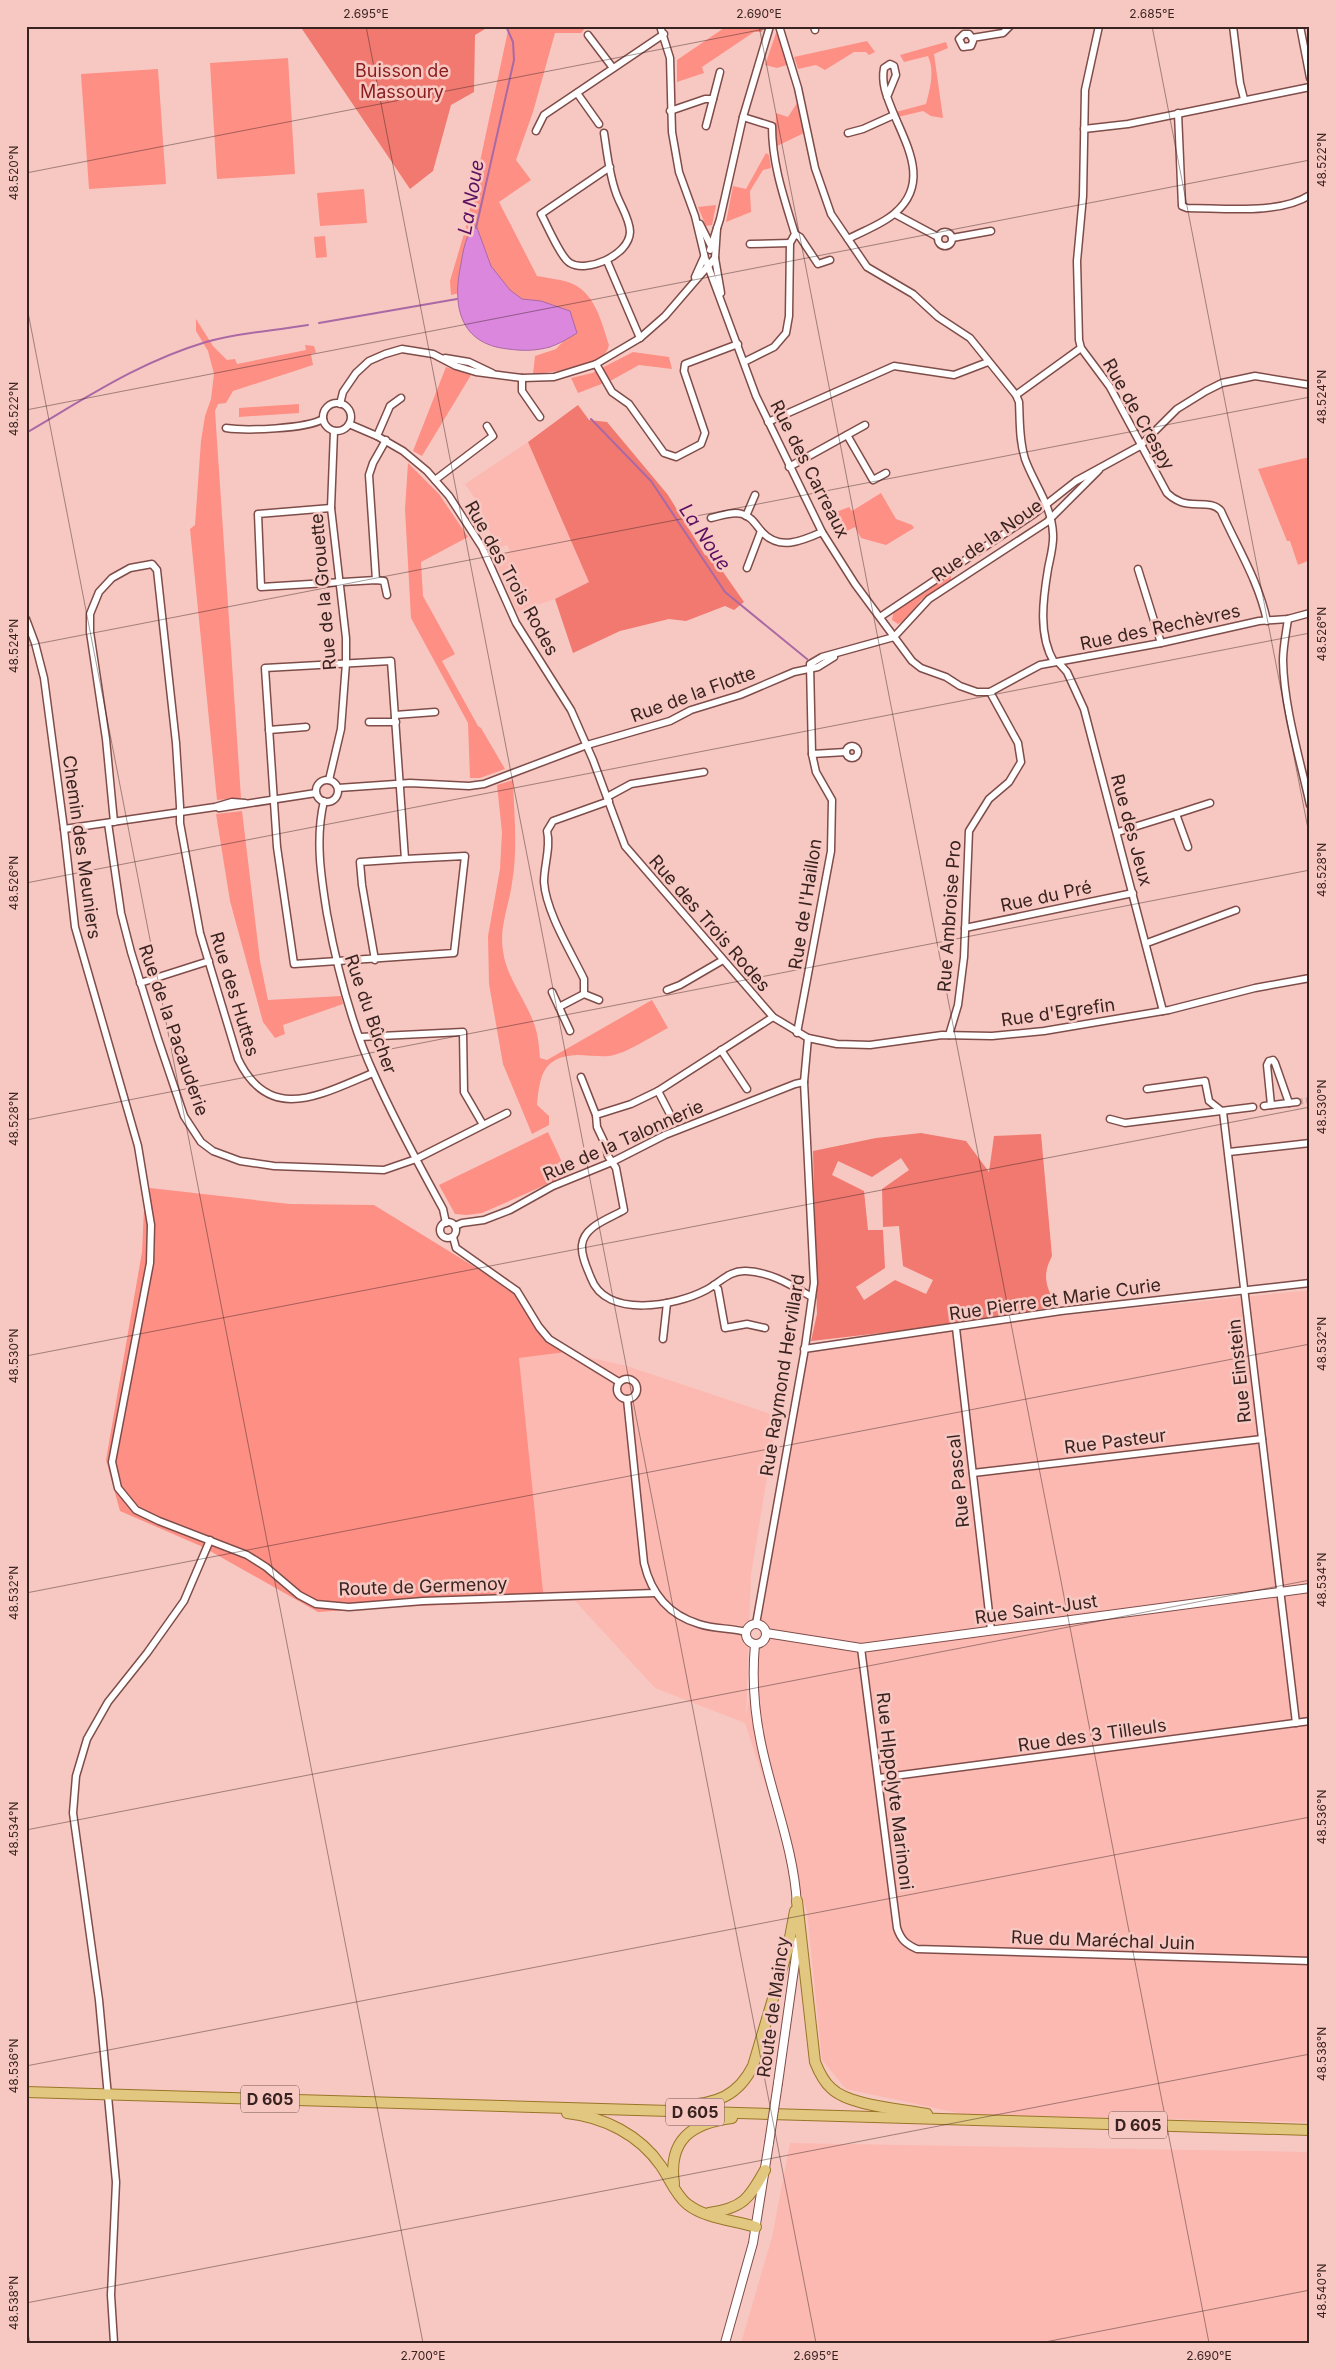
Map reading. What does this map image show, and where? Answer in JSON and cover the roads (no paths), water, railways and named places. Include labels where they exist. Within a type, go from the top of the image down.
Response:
[{"type":"main road","points":[[632,2109],[709,2103],[738,2089],[746,2081],[753,2066],[788,1948],[797,1901]]},
{"type":"main road","points":[[797,1901],[815,2062],[822,2078],[832,2089],[846,2098],[966,2120]]},
{"type":"main road","name":"D 605","points":[[26,2092],[1310,2130]]},
{"type":"main road","points":[[514,2106],[595,2118],[617,2128],[638,2141],[653,2156],[675,2190],[689,2205],[706,2213],[756,2227]]},
{"type":"main road","points":[[675,2190],[672,2163],[675,2150],[687,2134],[696,2127],[716,2120],[757,2114]]},
{"type":"main road","points":[[706,2213],[736,2207],[748,2199],[765,2170]]},
{"type":"street","name":"Rue des Carreaux","points":[[660,26],[670,58],[670,111],[674,150],[679,172],[710,256],[712,277],[768,422],[789,467],[822,532],[855,584],[912,662],[921,668],[946,677],[960,686],[977,692],[990,692]]},
{"type":"street","points":[[692,283],[700,276],[710,256],[743,116],[770,26]]},
{"type":"street","points":[[779,26],[798,88],[815,168],[831,214],[867,267],[913,294],[938,317],[970,338],[1016,395],[1081,348]]},
{"type":"street","points":[[972,38],[1003,33],[1010,26]]},
{"type":"street","name":"Rue de Crespy","points":[[1100,26],[1086,90],[1083,196],[1077,261],[1081,348],[1110,387],[1140,446],[1167,493],[1183,503],[1212,505],[1218,507],[1221,511],[1239,551],[1251,570],[1267,620]]},
{"type":"street","points":[[1233,26],[1240,83],[1244,99]]},
{"type":"street","points":[[1300,26],[1310,78]]},
{"type":"street","points":[[536,131],[544,115],[664,34]]},
{"type":"street","points":[[588,35],[613,68]]},
{"type":"street","points":[[706,126],[720,72]]},
{"type":"street","points":[[1084,129],[1128,124],[1310,87]]},
{"type":"street","points":[[577,93],[598,124]]},
{"type":"street","points":[[848,239],[894,214],[907,201],[914,186],[915,167],[887,97]]},
{"type":"street","points":[[670,111],[705,99],[713,99]]},
{"type":"street","points":[[1178,113],[1182,206],[1187,208],[1267,207],[1287,205],[1310,196]]},
{"type":"street","points":[[848,133],[863,129],[894,115]]},
{"type":"street","points":[[743,116],[772,126],[772,146],[776,172],[795,234],[800,237],[818,264],[830,260]]},
{"type":"street","points":[[604,133],[615,191],[630,231],[624,248],[607,260],[582,266],[570,263],[541,214],[610,167]]},
{"type":"street","points":[[894,214],[938,237]]},
{"type":"street","name":"Rue des Carreaux","points":[[696,216],[703,230],[722,301]]},
{"type":"street","points":[[703,230],[710,231],[718,228]]},
{"type":"street","points":[[952,238],[991,231]]},
{"type":"street","points":[[938,237],[941,233],[946,232],[952,238]]},
{"type":"street","points":[[744,362],[774,347],[786,333],[789,316],[790,243],[795,234]]},
{"type":"street","points":[[938,237],[939,244],[944,246],[951,243],[952,238]]},
{"type":"street","points":[[750,244],[790,243]]},
{"type":"street","points":[[340,404],[343,392],[356,373],[369,362],[385,354],[402,349],[421,350],[442,357],[456,366],[476,372],[522,378],[554,377],[596,364],[640,338],[665,316],[692,283],[710,256]]},
{"type":"street","points":[[607,260],[640,338]]},
{"type":"street","points":[[700,276],[712,277]]},
{"type":"street","points":[[596,364],[612,392],[629,404],[664,453],[676,457],[700,444],[705,432],[684,371],[685,364],[738,344]]},
{"type":"street","points":[[768,422],[894,366],[954,375],[988,362]]},
{"type":"street","name":"Rue de la Noue","points":[[880,617],[1034,514],[1076,481],[1100,470],[1140,446],[1177,410],[1222,383],[1255,376],[1310,384]]},
{"type":"street","points":[[522,378],[522,391],[540,417]]},
{"type":"street","name":"Rue des Jeux","points":[[1016,395],[1019,402],[1022,446],[1026,461],[1046,504],[1054,538],[1044,594],[1047,650],[1067,672],[1084,709],[1118,832],[1163,1011]]},
{"type":"street","points":[[377,436],[390,406],[401,398]]},
{"type":"street","points":[[340,404],[348,410],[349,424],[342,430],[334,430],[327,426],[323,419],[327,407],[340,404]]},
{"type":"street","points":[[226,428],[240,430],[300,426],[323,419]]},
{"type":"street","name":"Rue des Trois Rodes","points":[[349,424],[386,440],[414,459],[449,496],[482,548],[516,623],[571,710],[587,745],[630,854],[772,1017],[808,1038]]},
{"type":"street","points":[[789,467],[865,425]]},
{"type":"street","points":[[435,480],[493,436],[487,426]]},
{"type":"street","name":"Rue de la Grouette","points":[[329,780],[340,729],[346,663],[346,638],[331,508],[330,482],[334,430]]},
{"type":"street","points":[[847,435],[873,480],[886,473]]},
{"type":"street","points":[[376,580],[369,475],[373,463],[386,440]]},
{"type":"street","name":"Rue de la Noue","points":[[894,637],[929,599],[1050,518],[1100,470]]},
{"type":"street","points":[[746,516],[755,495]]},
{"type":"street","points":[[331,508],[258,514],[260,584],[264,587],[376,580],[384,581],[387,595]]},
{"type":"street","points":[[711,518],[740,513],[754,521],[761,531],[773,540],[786,544],[804,540],[822,532]]},
{"type":"street","points":[[747,568],[761,531]]},
{"type":"street","name":"Rue des Huttes","points":[[111,822],[106,739],[90,632],[90,614],[99,592],[112,578],[130,568],[152,564],[157,570],[176,743],[180,823],[192,899],[238,1060],[253,1083],[266,1093],[281,1098],[309,1099],[373,1073]]},
{"type":"street","points":[[1138,569],[1161,643]]},
{"type":"street","name":"Rue des Rechèvres","points":[[990,692],[1040,665],[1161,643],[1240,624],[1288,619],[1310,613]]},
{"type":"street","name":"Chemin des Meuniers","points":[[26,619],[35,643],[44,678],[75,927],[138,1146],[151,1224],[150,1264],[112,1462],[118,1488],[136,1510],[210,1540]]},
{"type":"street","points":[[1288,619],[1283,649],[1284,676],[1310,804]]},
{"type":"street","name":"Rue de la Flotte","points":[[338,788],[400,784],[469,786],[484,784],[587,745],[670,721],[691,710],[740,695],[794,672],[809,670],[838,655],[894,637]]},
{"type":"street","points":[[375,960],[362,886],[360,862],[465,856],[454,953],[375,960],[294,964],[277,846],[265,668],[391,661],[405,859]]},
{"type":"street","name":"Rue de l'Haillon","points":[[798,1033],[831,851],[832,800],[816,772],[812,754],[809,670]]},
{"type":"street","name":"Rue Ambroise Pro","points":[[948,1035],[958,1006],[965,928],[969,831],[989,798],[1009,782],[1021,762],[1021,752],[1018,743],[990,692]]},
{"type":"street","points":[[369,722],[435,712]]},
{"type":"street","points":[[269,730],[306,727]]},
{"type":"street","points":[[812,754],[846,752]]},
{"type":"street","points":[[584,994],[584,979],[547,899],[544,882],[549,840],[547,831],[553,822],[608,799],[631,784],[704,772]]},
{"type":"street","points":[[329,780],[338,788],[336,798],[330,801],[324,801],[316,793],[320,782],[329,780]]},
{"type":"street","points":[[64,829],[215,807],[232,802],[245,803],[316,793]]},
{"type":"street","name":"Rue du Bûcher","points":[[324,801],[321,814],[319,854],[324,895],[337,962],[373,1073],[443,1209],[446,1223]]},
{"type":"street","points":[[1118,832],[1210,803]]},
{"type":"street","points":[[1176,814],[1188,847]]},
{"type":"street","name":"Rue de la Pacauderie","points":[[111,822],[122,913],[140,983],[184,1116],[201,1142],[213,1151],[240,1161],[274,1166],[384,1170],[416,1158],[482,1123],[507,1113]]},
{"type":"street","name":"Rue du Pré","points":[[965,928],[1133,893]]},
{"type":"street","points":[[1147,943],[1236,910]]},
{"type":"street","points":[[667,990],[680,985],[723,960]]},
{"type":"street","points":[[140,983],[209,961]]},
{"type":"street","name":"Rue d'Egrefin","points":[[808,1038],[837,1044],[870,1045],[948,1035],[961,1037],[1024,1034],[1163,1011],[1255,988],[1310,978]]},
{"type":"street","points":[[552,992],[570,1031]]},
{"type":"street","points":[[559,1007],[584,994],[599,1000]]},
{"type":"street","points":[[596,1115],[631,1104],[658,1091],[772,1017]]},
{"type":"street","points":[[360,1037],[463,1032],[464,1092],[482,1123]]},
{"type":"street","name":"Rue Raymond Hervillard","points":[[756,1624],[812,1297],[814,1250],[804,1082],[808,1038]]},
{"type":"street","points":[[721,1050],[747,1089]]},
{"type":"street","points":[[1288,1103],[1275,1063],[1273,1060],[1269,1061],[1267,1065],[1268,1106],[1297,1102]]},
{"type":"street","points":[[581,1077],[596,1115],[597,1127],[606,1146],[608,1156],[616,1168],[624,1210],[586,1234],[582,1253],[595,1288],[613,1301],[646,1306],[667,1303],[705,1291],[729,1274],[737,1271],[748,1271],[776,1277],[812,1297]]},
{"type":"street","points":[[1147,1089],[1205,1081],[1209,1101],[1223,1112]]},
{"type":"street","name":"Rue de la Talonnerie","points":[[455,1226],[496,1216],[553,1186],[612,1162],[665,1135],[804,1082]]},
{"type":"street","points":[[658,1091],[673,1120]]},
{"type":"street","points":[[1110,1119],[1125,1123],[1254,1107]]},
{"type":"street","name":"Rue Einstein","points":[[1223,1112],[1296,1723]]},
{"type":"street","points":[[1229,1152],[1310,1144]]},
{"type":"street","points":[[453,1237],[446,1238],[441,1234],[441,1228],[446,1223],[452,1223],[455,1226],[456,1232],[453,1237],[456,1248],[517,1291],[539,1326],[550,1339],[619,1382],[629,1379],[636,1386],[636,1394],[627,1399]]},
{"type":"street","name":"Rue Pierre et Marie Curie","points":[[804,1349],[1061,1311],[1310,1283]]},
{"type":"street","points":[[714,1285],[718,1289],[725,1328],[747,1324],[765,1328]]},
{"type":"street","points":[[663,1339],[667,1303]]},
{"type":"street","name":"Rue Pascal","points":[[956,1328],[991,1630]]},
{"type":"street","points":[[619,1382],[617,1394],[627,1399]]},
{"type":"street","points":[[627,1399],[644,1563],[648,1579],[655,1593],[670,1610],[699,1624],[746,1632]]},
{"type":"street","name":"Rue Pasteur","points":[[973,1473],[1262,1439]]},
{"type":"street","points":[[114,2343],[111,2295],[116,2182],[98,2000],[73,1813],[76,1776],[88,1739],[108,1702],[184,1601],[210,1540]]},
{"type":"street","name":"Route de Germenoy","points":[[210,1540],[247,1555],[266,1566],[299,1596],[316,1604],[349,1607],[423,1601],[655,1593]]},
{"type":"street","name":"Rue Saint-Just","points":[[766,1633],[862,1648],[1310,1588]]},
{"type":"street","points":[[756,1624],[762,1625],[766,1633],[763,1641],[755,1644],[749,1641],[746,1632],[750,1626],[756,1624]]},
{"type":"street","name":"Route de Maincy","points":[[724,2343],[749,2263],[756,2227],[797,1951],[797,1901],[792,1864],[761,1744],[756,1713],[753,1677],[755,1644]]},
{"type":"street","name":"Rue HIppolyte Marinoni","points":[[862,1648],[900,1937]]},
{"type":"street","name":"Rue des 3 Tilleuls","points":[[879,1778],[1310,1721]]},
{"type":"street","name":"Rue du Maréchal Juin","points":[[900,1937],[906,1944],[917,1949],[1310,1961]]},
{"type":"waterway","name":"La Noue","points":[[476,228],[514,60],[513,42],[506,26]]},
{"type":"waterway","points":[[319,323],[457,299]]},
{"type":"waterway","points":[[26,433],[135,370],[181,350],[231,336],[308,325]]},
{"type":"waterway","name":"La Noue","points":[[591,419],[651,481],[725,592],[807,659]]},
{"type":"tunnel","points":[[1297,1102],[1310,1100]]},
{"type":"park label","name":"Buisson de Massoury","points":[[402,80]]}]
